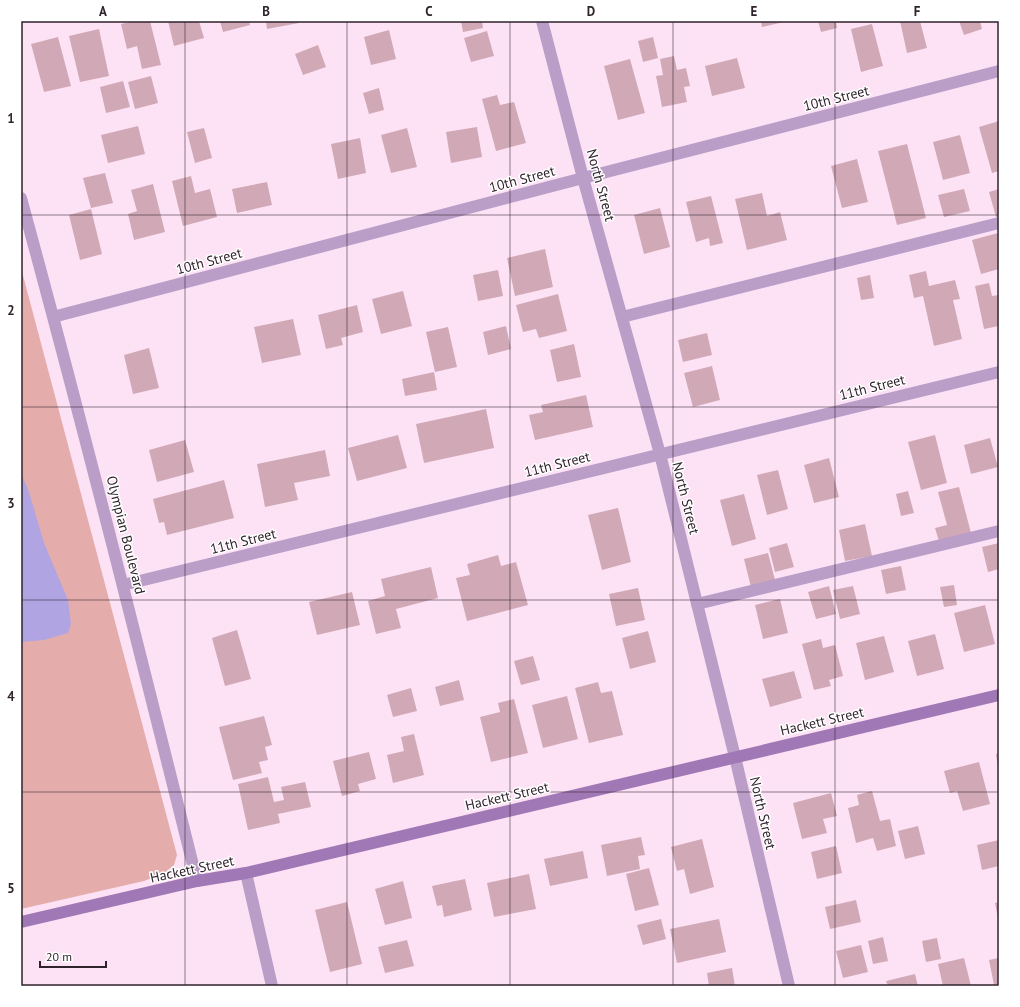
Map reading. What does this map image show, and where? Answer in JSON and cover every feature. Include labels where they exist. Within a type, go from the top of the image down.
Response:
[{"type":"street","name":"North Street","points":[[542,21],[583,178],[660,454],[735,757],[789,986]]},
{"type":"street","name":"10th Street","points":[[53,317],[999,71]]},
{"type":"street","name":"Olympian Boulevard","points":[[21,198],[123,585],[198,881]]},
{"type":"street","points":[[622,317],[999,223]]},
{"type":"street","name":"11th Street","points":[[123,585],[999,372]]},
{"type":"street","points":[[697,604],[999,531]]},
{"type":"street","name":"Hackett Street","points":[[21,922],[198,881],[246,873],[999,695]]},
{"type":"street","points":[[246,873],[272,986]]},
{"type":"shaded area","points":[[21,268],[177,855],[174,865],[163,874],[144,881],[21,909]]},
{"type":"shaded area","points":[[21,473],[29,492],[44,543],[68,600],[71,624],[68,633],[44,640],[21,642]]},
{"type":"building","points":[[135,21],[150,21],[161,65],[142,69],[137,46],[127,49],[121,24]]},
{"type":"building","points":[[168,21],[199,21],[204,38],[174,46]]},
{"type":"building","points":[[220,21],[249,21],[250,25],[223,32]]},
{"type":"building","points":[[266,21],[299,21],[299,23],[267,29]]},
{"type":"building","points":[[461,21],[482,21],[483,28],[463,32]]},
{"type":"building","points":[[761,21],[784,21],[784,22],[762,27]]},
{"type":"building","points":[[818,21],[836,21],[837,28],[821,32]]},
{"type":"building","points":[[900,21],[920,21],[927,48],[907,53]]},
{"type":"building","points":[[959,21],[980,21],[982,29],[964,35]]},
{"type":"building","points":[[872,24],[883,66],[861,72],[851,29]]},
{"type":"building","points":[[99,29],[109,76],[80,82],[69,36]]},
{"type":"building","points":[[389,30],[396,59],[371,65],[364,37]]},
{"type":"building","points":[[487,31],[494,56],[471,62],[464,38]]},
{"type":"building","points":[[58,37],[71,86],[44,92],[31,44]]},
{"type":"building","points":[[653,37],[658,58],[643,62],[638,41]]},
{"type":"building","points":[[318,45],[326,67],[303,75],[295,54]]},
{"type":"building","points":[[674,56],[677,70],[686,68],[690,86],[684,87],[687,102],[662,107],[656,76],[663,75],[660,59]]},
{"type":"building","points":[[737,58],[745,88],[712,96],[705,66]]},
{"type":"building","points":[[630,59],[645,113],[618,120],[604,66]]},
{"type":"building","points":[[151,76],[158,103],[135,109],[128,82]]},
{"type":"building","points":[[123,81],[130,107],[106,113],[100,87]]},
{"type":"building","points":[[379,88],[384,110],[369,114],[363,93]]},
{"type":"building","points":[[497,95],[500,105],[514,102],[526,143],[496,151],[482,99]]},
{"type":"building","points":[[999,121],[999,171],[992,173],[979,127]]},
{"type":"building","points":[[138,126],[145,154],[108,163],[101,135]]},
{"type":"building","points":[[477,127],[482,157],[451,163],[446,132]]},
{"type":"building","points":[[204,128],[212,158],[195,163],[187,132]]},
{"type":"building","points":[[407,128],[417,167],[391,173],[381,135]]},
{"type":"building","points":[[960,135],[970,173],[943,180],[933,142]]},
{"type":"building","points":[[360,138],[366,173],[338,179],[331,144]]},
{"type":"building","points":[[907,144],[926,218],[897,225],[878,151]]},
{"type":"building","points":[[857,159],[868,202],[842,208],[831,166]]},
{"type":"building","points":[[105,173],[113,203],[91,208],[83,178]]},
{"type":"building","points":[[191,176],[195,193],[210,189],[217,217],[183,226],[172,181]]},
{"type":"building","points":[[267,182],[272,205],[237,213],[232,189]]},
{"type":"building","points":[[153,184],[165,232],[134,240],[128,214],[137,211],[131,190]]},
{"type":"building","points":[[964,189],[970,211],[944,217],[938,195]]},
{"type":"building","points":[[999,189],[999,216],[996,217],[989,192]]},
{"type":"building","points":[[762,193],[767,216],[780,212],[787,240],[747,250],[735,199]]},
{"type":"building","points":[[711,196],[723,243],[710,246],[709,238],[696,242],[686,202]]},
{"type":"building","points":[[660,208],[670,247],[644,254],[634,215]]},
{"type":"building","points":[[91,209],[102,254],[80,260],[69,215]]},
{"type":"building","points":[[998,233],[999,269],[981,274],[972,240]]},
{"type":"building","points":[[545,249],[553,287],[515,296],[507,258]]},
{"type":"building","points":[[498,270],[503,296],[478,301],[473,275]]},
{"type":"building","points":[[926,271],[929,286],[955,280],[960,299],[953,300],[962,339],[934,346],[923,296],[914,298],[909,275]]},
{"type":"building","points":[[870,275],[874,298],[861,300],[857,278]]},
{"type":"building","points":[[989,283],[992,296],[999,295],[999,326],[984,329],[975,286]]},
{"type":"building","points":[[403,291],[412,326],[381,334],[372,299]]},
{"type":"building","points":[[558,294],[567,331],[539,338],[536,329],[523,332],[516,305]]},
{"type":"building","points":[[357,305],[363,332],[341,338],[343,345],[326,349],[318,315]]},
{"type":"building","points":[[293,319],[301,355],[262,363],[254,327]]},
{"type":"building","points":[[506,326],[511,349],[488,355],[483,332]]},
{"type":"building","points":[[448,327],[457,367],[435,372],[426,332]]},
{"type":"building","points":[[707,333],[712,355],[683,362],[678,340]]},
{"type":"building","points":[[574,344],[581,377],[557,382],[550,350]]},
{"type":"building","points":[[149,348],[159,388],[133,394],[124,355]]},
{"type":"building","points":[[712,366],[720,400],[693,407],[684,373]]},
{"type":"building","points":[[434,372],[437,390],[405,396],[402,379]]},
{"type":"building","points":[[586,395],[593,427],[535,440],[529,415],[543,412],[541,405]]},
{"type":"building","points":[[486,409],[494,448],[424,463],[416,424]]},
{"type":"building","points":[[398,435],[407,468],[357,481],[348,448]]},
{"type":"building","points":[[935,435],[947,483],[921,490],[908,442]]},
{"type":"building","points":[[990,438],[998,467],[971,474],[964,445]]},
{"type":"building","points":[[185,440],[194,472],[157,482],[149,450]]},
{"type":"building","points":[[325,450],[330,476],[294,483],[298,500],[265,507],[257,464]]},
{"type":"building","points":[[829,458],[839,497],[814,503],[804,465]]},
{"type":"building","points":[[778,470],[788,509],[767,515],[757,475]]},
{"type":"building","points":[[224,480],[234,518],[167,535],[164,522],[159,523],[153,499]]},
{"type":"building","points":[[959,487],[971,533],[939,541],[935,528],[947,525],[938,492]]},
{"type":"building","points":[[908,491],[914,513],[901,516],[896,494]]},
{"type":"building","points":[[744,494],[756,539],[732,546],[720,500]]},
{"type":"building","points":[[618,508],[631,562],[602,570],[588,515]]},
{"type":"building","points":[[865,524],[872,556],[845,561],[839,530]]},
{"type":"building","points":[[787,543],[794,567],[775,572],[769,548]]},
{"type":"building","points":[[999,543],[999,569],[988,572],[982,547]]},
{"type":"building","points":[[768,553],[775,580],[751,587],[744,559]]},
{"type":"building","points":[[498,555],[501,566],[516,562],[528,605],[467,621],[456,578],[470,575],[467,564]]},
{"type":"building","points":[[901,566],[906,590],[886,594],[881,570]]},
{"type":"building","points":[[431,567],[438,598],[396,609],[401,628],[376,634],[368,601],[385,596],[381,579]]},
{"type":"building","points":[[954,585],[957,605],[944,607],[940,587]]},
{"type":"building","points":[[829,586],[836,614],[816,619],[808,592]]},
{"type":"building","points":[[853,586],[860,614],[840,619],[833,590]]},
{"type":"building","points":[[638,588],[645,620],[616,626],[609,594]]},
{"type":"building","points":[[352,592],[360,625],[317,635],[309,602]]},
{"type":"building","points":[[780,599],[788,633],[763,639],[755,605]]},
{"type":"building","points":[[985,605],[995,644],[964,652],[954,613]]},
{"type":"building","points":[[237,630],[251,679],[225,686],[212,638]]},
{"type":"building","points":[[648,631],[656,662],[630,669],[622,638]]},
{"type":"building","points":[[935,634],[944,669],[917,676],[908,641]]},
{"type":"building","points":[[884,636],[894,672],[865,680],[856,643]]},
{"type":"building","points":[[821,639],[823,648],[835,645],[843,676],[829,680],[831,686],[814,690],[802,644]]},
{"type":"building","points":[[533,656],[540,680],[521,685],[514,661]]},
{"type":"building","points":[[794,671],[802,698],[770,707],[762,679]]},
{"type":"building","points":[[459,680],[464,700],[440,706],[435,687]]},
{"type":"building","points":[[598,682],[601,693],[612,691],[623,735],[589,743],[575,688]]},
{"type":"building","points":[[411,688],[417,711],[393,717],[387,695]]},
{"type":"building","points":[[567,696],[578,739],[543,748],[532,705]]},
{"type":"building","points":[[514,699],[528,753],[491,762],[480,717],[500,712],[498,703]]},
{"type":"building","points":[[264,716],[272,745],[265,747],[268,760],[259,762],[262,773],[233,780],[219,727]]},
{"type":"building","points":[[414,734],[424,775],[393,783],[387,755],[404,751],[401,737]]},
{"type":"building","points":[[369,752],[376,779],[358,784],[360,791],[342,796],[333,761]]},
{"type":"building","points":[[999,753],[999,767],[998,767],[996,754]]},
{"type":"building","points":[[979,762],[990,804],[963,811],[957,791],[950,793],[944,771]]},
{"type":"building","points":[[268,777],[274,802],[284,800],[281,787],[305,782],[311,807],[278,814],[280,823],[248,830],[238,784]]},
{"type":"building","points":[[872,791],[880,821],[890,819],[896,846],[877,851],[873,838],[856,843],[848,808],[859,805],[857,795]]},
{"type":"building","points":[[831,793],[837,816],[823,819],[827,833],[802,839],[793,803]]},
{"type":"building","points":[[918,826],[925,854],[905,859],[898,831]]},
{"type":"building","points":[[641,837],[645,855],[638,856],[640,869],[607,876],[601,845]]},
{"type":"building","points":[[702,839],[714,887],[690,894],[684,869],[677,871],[671,847]]},
{"type":"building","points":[[999,840],[999,866],[982,870],[977,845]]},
{"type":"building","points":[[836,846],[842,873],[817,879],[811,852]]},
{"type":"building","points":[[583,851],[588,878],[550,886],[544,859]]},
{"type":"building","points":[[649,868],[659,905],[635,911],[626,874]]},
{"type":"building","points":[[529,874],[536,909],[494,917],[487,883]]},
{"type":"building","points":[[465,879],[472,910],[444,917],[442,905],[437,906],[432,886]]},
{"type":"building","points":[[403,881],[412,918],[385,925],[375,889]]},
{"type":"building","points":[[856,900],[861,922],[830,929],[825,907]]},
{"type":"building","points":[[347,902],[362,964],[330,972],[315,910]]},
{"type":"building","points":[[999,902],[999,918],[998,918],[995,903]]},
{"type":"building","points":[[661,919],[666,939],[643,945],[637,925]]},
{"type":"building","points":[[719,919],[726,952],[677,963],[670,929]]},
{"type":"building","points":[[883,937],[888,961],[873,964],[868,941]]},
{"type":"building","points":[[937,938],[941,959],[926,962],[922,941]]},
{"type":"building","points":[[407,940],[414,966],[385,973],[378,947]]},
{"type":"building","points":[[861,945],[868,972],[843,978],[836,951]]},
{"type":"building","points":[[964,958],[971,986],[943,986],[938,964]]},
{"type":"building","points":[[999,958],[999,984],[994,985],[989,960]]},
{"type":"building","points":[[732,968],[735,986],[709,986],[707,973]]},
{"type":"building","points":[[915,974],[918,986],[888,986],[886,981]]}]
